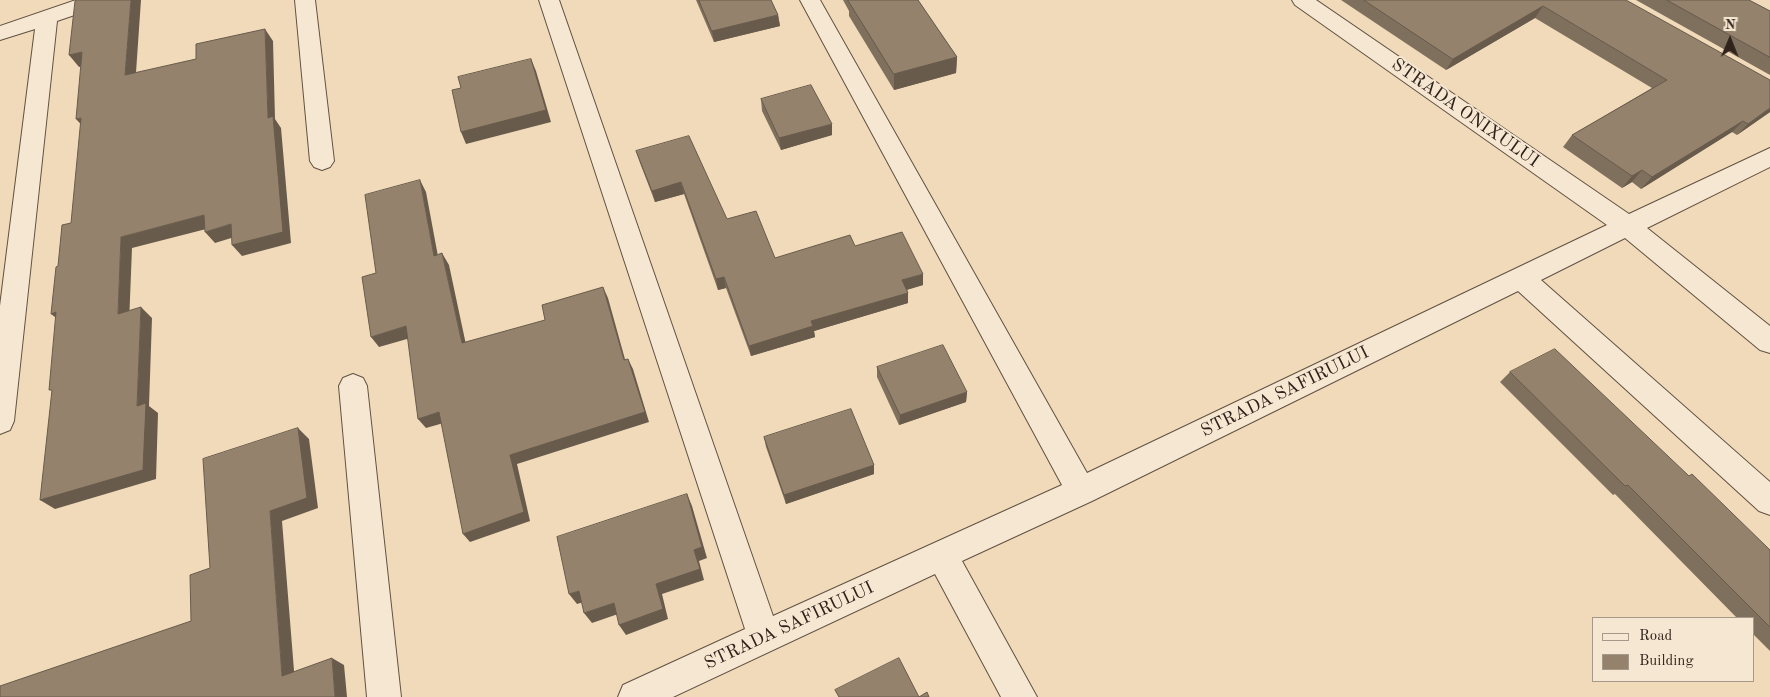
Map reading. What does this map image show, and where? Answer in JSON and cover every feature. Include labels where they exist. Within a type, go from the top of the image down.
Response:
[{"type":"street","points":[[0,33],[97,0]]},
{"type":"street","points":[[305,0],[322,161]]},
{"type":"street","points":[[549,0],[764,637]]},
{"type":"street","points":[[810,0],[1081,491]]},
{"type":"street","name":"STRADA ONIXULUI","points":[[1302,0],[1627,226]]},
{"type":"street","points":[[0,421],[47,17]]},
{"type":"street","name":"STRADA SAFIRULUI","points":[[635,697],[1081,491],[1770,157]]},
{"type":"street","points":[[1627,226],[1770,342]]},
{"type":"street","points":[[1521,278],[1770,501]]},
{"type":"street","points":[[353,386],[384,697]]},
{"type":"street","points":[[942,556],[1020,697]]},
{"type":"building","points":[[131,0],[125,75],[196,59],[196,44],[265,29],[268,118],[273,116],[283,232],[232,245],[231,224],[205,232],[204,215],[121,237],[118,314],[141,307],[137,406],[146,403],[143,470],[40,500],[52,390],[49,390],[56,312],[51,314],[56,267],[58,266],[62,225],[71,223],[81,118],[76,119],[82,52],[69,55],[75,1]]},
{"type":"building","points":[[699,0],[771,0],[778,15],[712,31]]},
{"type":"building","points":[[848,0],[918,0],[957,57],[894,74]]},
{"type":"building","points":[[1364,0],[1626,0],[1770,80],[1770,108],[1748,124],[1743,121],[1652,177],[1642,170],[1632,176],[1572,135],[1667,80],[1543,6],[1453,59]]},
{"type":"building","points":[[1667,0],[1749,0],[1770,11],[1770,57]]},
{"type":"building","points":[[531,59],[546,110],[461,132],[452,90],[461,88],[458,77]]},
{"type":"building","points":[[811,85],[832,124],[779,138],[761,99]]},
{"type":"building","points":[[689,136],[727,219],[756,211],[775,258],[850,235],[855,246],[902,232],[923,274],[902,280],[908,293],[811,321],[813,326],[749,346],[724,277],[716,279],[681,182],[652,191],[636,151]]},
{"type":"building","points":[[420,180],[434,256],[442,253],[462,343],[545,320],[542,305],[603,287],[624,360],[628,359],[645,412],[510,455],[524,512],[463,534],[439,412],[418,419],[406,326],[371,337],[362,277],[376,273],[365,195]]},
{"type":"building","points":[[943,345],[967,392],[900,415],[877,367]]},
{"type":"building","points":[[1555,349],[1689,476],[1692,474],[1770,550],[1770,627],[1628,485],[1625,486],[1510,372]]},
{"type":"building","points":[[851,409],[874,465],[784,495],[764,437]]},
{"type":"building","points":[[298,428],[307,498],[270,511],[282,676],[332,658],[335,697],[0,697],[0,686],[191,621],[190,575],[210,568],[203,459]]},
{"type":"building","points":[[687,494],[702,547],[694,550],[700,569],[656,584],[663,609],[619,625],[614,603],[584,613],[579,591],[569,594],[557,537]]},
{"type":"building","points":[[899,658],[919,697],[839,697],[835,690]]},
{"type":"building","points":[[927,692],[929,697],[919,697]]}]
